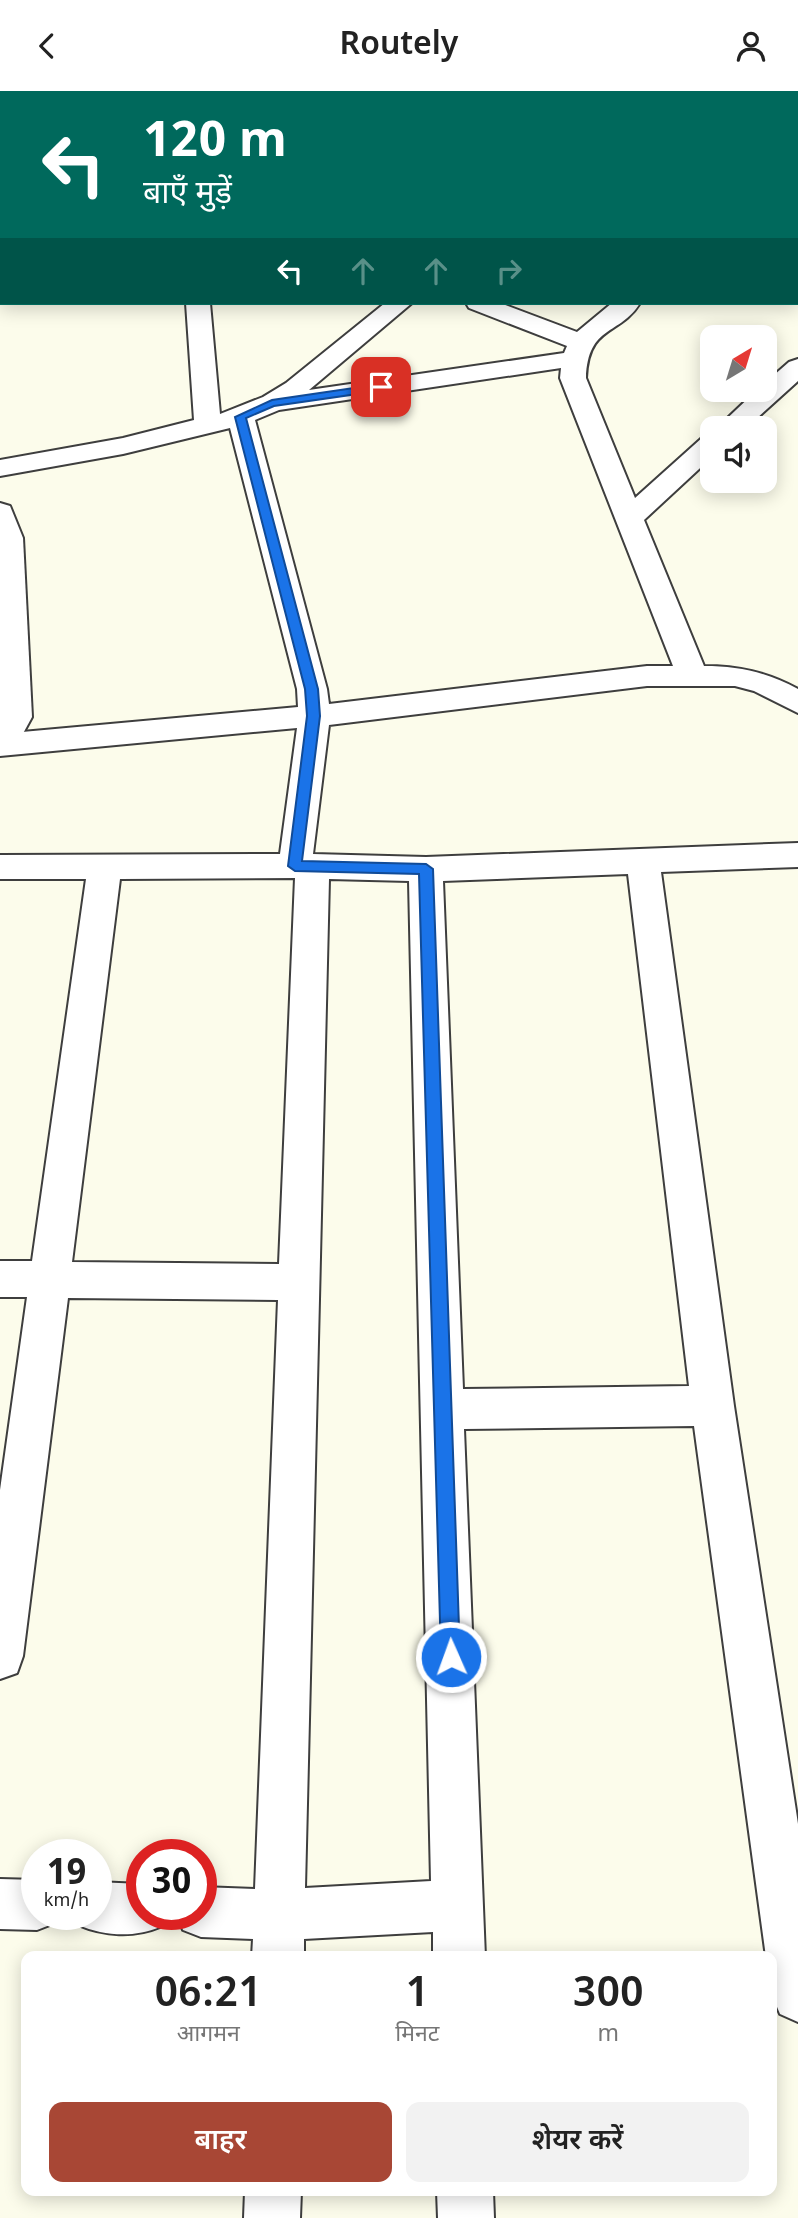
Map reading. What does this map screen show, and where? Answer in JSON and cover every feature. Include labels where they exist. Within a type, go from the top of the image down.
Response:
[{"type":"street","points":[[198,305],[208,425]]},
{"type":"street","points":[[0,468],[123,446],[241,417],[272,403],[397,305]]},
{"type":"street","points":[[482,305],[576,351]]},
{"type":"street","points":[[272,403],[576,351],[626,305]]},
{"type":"street","points":[[576,351],[573,379],[692,675]]},
{"type":"street","points":[[743,416],[798,367]]},
{"type":"street","points":[[241,417],[304,655],[314,716],[303,866],[299,1282],[279,1936]]},
{"type":"street","points":[[630,517],[700,454]]},
{"type":"street","points":[[0,512],[9,538],[16,717],[9,731],[0,737]]},
{"type":"street","points":[[0,745],[314,716],[647,676],[735,676],[765,684],[798,702]]},
{"type":"street","points":[[0,867],[104,869],[303,866],[426,869],[798,855]]},
{"type":"street","points":[[643,860],[713,1406],[792,1917],[798,1996]]},
{"type":"street","points":[[0,1656],[104,869]]},
{"type":"street","points":[[426,869],[460,1951]]},
{"type":"street","points":[[0,1279],[299,1282]]},
{"type":"street","points":[[443,1409],[713,1406]]},
{"type":"street","points":[[0,1904],[21,1905]]},
{"type":"street","points":[[217,1917],[279,1936],[458,1905]]},
{"type":"street","points":[[272,2218],[273,2196]]},
{"type":"street","points":[[465,2196],[466,2218]]},
{"type":"route","points":[[381,387],[272,403],[241,417],[312,689],[314,716],[295,866],[426,869],[451,1657]]}]
